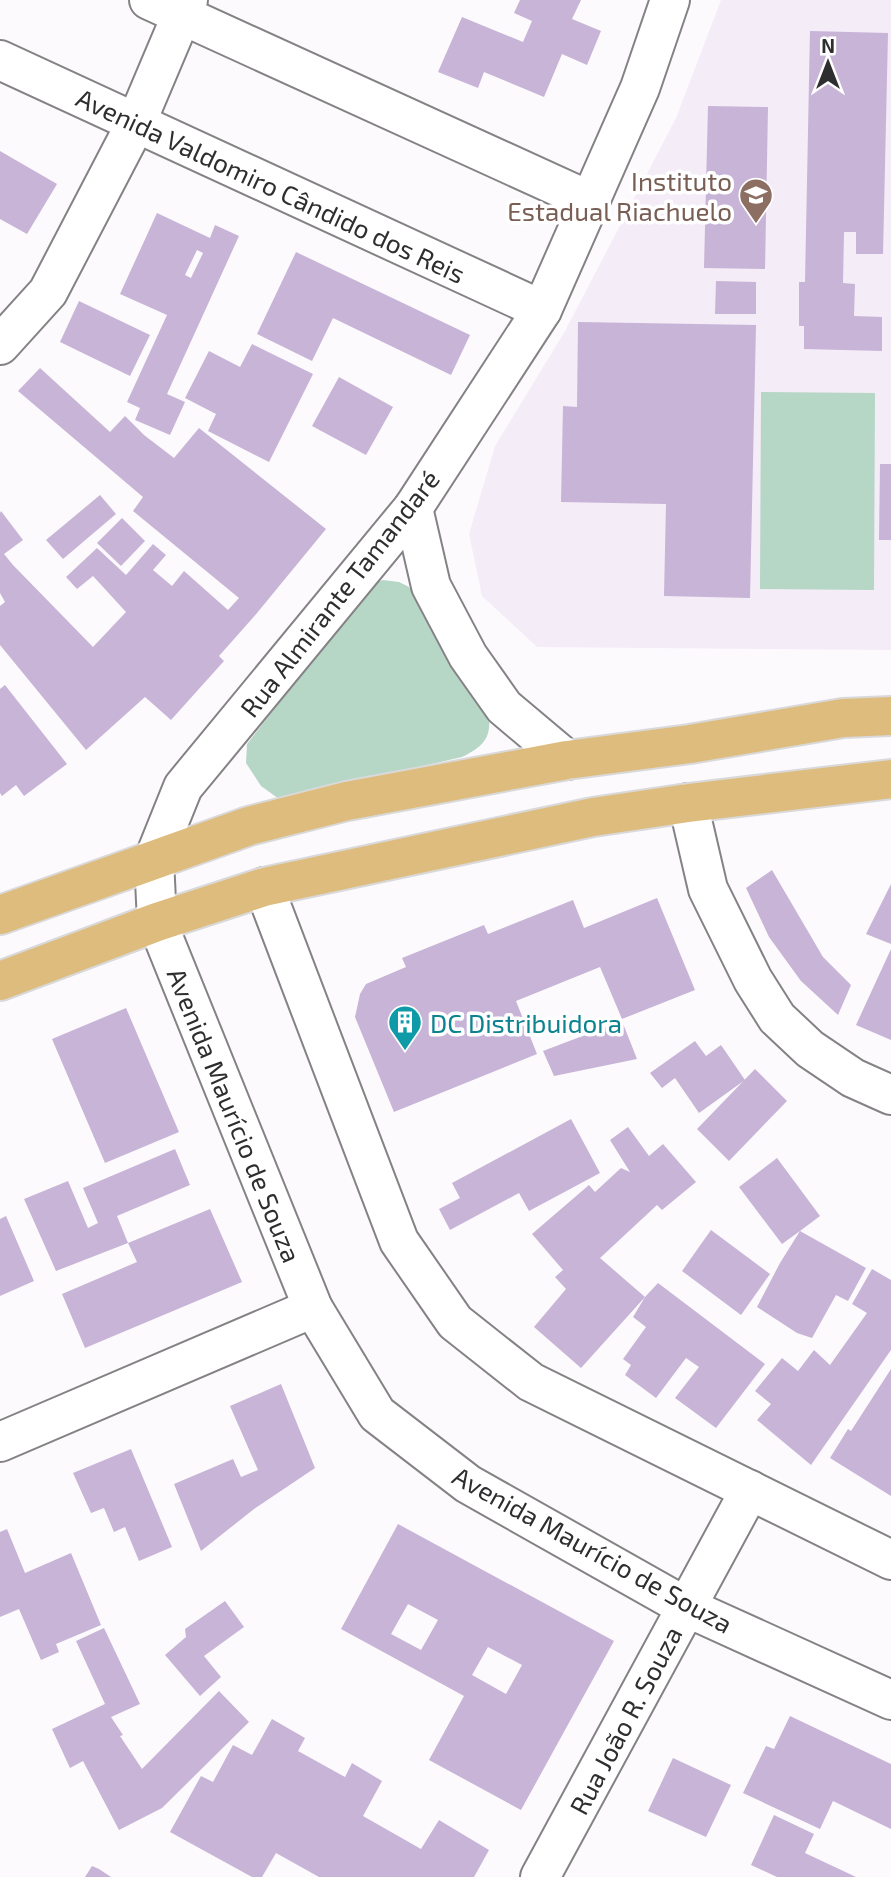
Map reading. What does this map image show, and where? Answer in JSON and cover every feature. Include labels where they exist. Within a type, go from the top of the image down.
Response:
[{"type":"main road","points":[[0,915],[249,825],[347,801],[567,760],[690,744],[843,718],[891,716]]},
{"type":"main road","points":[[0,981],[157,922],[264,887],[593,817],[891,779]]},
{"type":"street","name":"Rua Almirante Tamandaré","points":[[157,922],[153,859],[183,787],[413,508],[542,310],[640,88],[670,0]]},
{"type":"street","points":[[0,345],[48,292],[136,123],[173,5],[590,201]]},
{"type":"street","name":"Avenida Valdomiro Cândido dos Reis","points":[[0,60],[542,310]]},
{"type":"street","points":[[413,508],[431,586],[468,656],[504,707],[567,760]]},
{"type":"street","points":[[688,803],[708,889],[753,980],[777,1018],[810,1049],[853,1078],[891,1095]]},
{"type":"street","points":[[264,887],[399,1241],[455,1322],[531,1382],[891,1560]]},
{"type":"street","name":"Avenida Maurício de Souza","points":[[157,922],[313,1308],[377,1413],[468,1484],[686,1607],[891,1700]]},
{"type":"street","points":[[0,1442],[313,1308]]},
{"type":"street","name":"Rua João R. Souza","points":[[540,1877],[750,1489]]},
{"type":"shaded area","name":"Instituto Estadual Riachuelo","points":[[721,0],[891,0],[891,650],[537,647],[482,596],[469,534],[495,446],[565,331],[676,118]]},
{"type":"green space","points":[[761,392],[875,393],[874,590],[760,589]]},
{"type":"green space","points":[[383,580],[399,582],[409,587],[488,706],[489,724],[486,738],[478,748],[462,757],[279,799],[261,786],[246,763],[247,744],[373,583]]},
{"type":"building","points":[[520,0],[581,0],[572,19],[601,31],[587,65],[562,54],[544,97],[484,72],[478,88],[438,72],[462,17],[523,42],[532,21],[514,13]]},
{"type":"building","points":[[810,31],[888,33],[883,254],[856,254],[856,232],[844,232],[843,283],[855,284],[854,316],[882,317],[882,351],[804,349],[804,326],[799,326],[799,282],[805,282]]},
{"type":"building","points":[[708,106],[768,107],[765,269],[704,268]]},
{"type":"building","points":[[0,151],[57,184],[27,234],[0,219]]},
{"type":"building","points":[[157,213],[210,238],[215,225],[239,236],[167,394],[185,402],[170,435],[135,420],[140,408],[127,402],[167,315],[120,294]],"holes":[[[197,250],[203,253],[191,278],[185,275]]]},
{"type":"building","points":[[296,252],[470,335],[451,375],[333,318],[312,361],[257,334]]},
{"type":"building","points":[[716,281],[756,282],[756,314],[715,314]]},
{"type":"building","points":[[79,301],[150,335],[130,376],[60,342]]},
{"type":"building","points":[[578,322],[756,325],[750,598],[664,596],[666,504],[561,502],[563,406],[577,407]]},
{"type":"building","points":[[252,344],[313,374],[269,462],[208,431],[216,414],[185,398],[209,351],[240,367]]},
{"type":"building","points":[[40,368],[110,432],[125,416],[174,458],[199,428],[326,529],[219,656],[224,661],[171,720],[145,697],[86,750],[0,645],[0,606],[5,602],[0,593],[1,511],[23,540],[4,554],[93,647],[126,612],[93,576],[77,589],[66,577],[97,548],[126,575],[153,544],[166,555],[153,570],[172,586],[184,571],[228,610],[239,598],[133,511],[143,497],[18,391]]},
{"type":"building","points":[[339,377],[393,407],[366,455],[312,426]]},
{"type":"building","points":[[880,464],[891,464],[891,540],[879,540]]},
{"type":"building","points":[[100,495],[116,514],[63,559],[46,540]]},
{"type":"building","points":[[122,518],[145,541],[121,566],[97,543]]},
{"type":"building","points":[[5,685],[67,764],[24,796],[16,785],[2,796],[0,793],[0,689]]},
{"type":"building","points":[[772,870],[823,957],[851,985],[838,1015],[801,981],[769,937],[746,888]]},
{"type":"building","points":[[891,884],[891,944],[866,934]]},
{"type":"building","points":[[657,898],[695,990],[622,1019],[600,967],[516,1001],[537,1054],[394,1112],[355,1017],[360,994],[366,984],[406,967],[402,958],[484,925],[488,934],[573,900],[584,928]]},
{"type":"building","points":[[891,949],[891,1040],[856,1025]]},
{"type":"building","points":[[126,1008],[179,1132],[105,1163],[52,1039]]},
{"type":"building","points":[[622,1021],[637,1059],[554,1076],[543,1051]]},
{"type":"building","points":[[695,1041],[706,1056],[721,1045],[745,1080],[699,1113],[675,1078],[662,1088],[650,1073]]},
{"type":"building","points":[[755,1069],[787,1101],[729,1161],[697,1129]]},
{"type":"building","points":[[571,1119],[600,1173],[529,1211],[519,1193],[450,1230],[439,1209],[460,1198],[452,1183]]},
{"type":"building","points":[[628,1127],[649,1156],[663,1144],[696,1182],[662,1210],[657,1205],[600,1258],[645,1297],[581,1368],[534,1327],[566,1289],[555,1277],[563,1270],[532,1234],[589,1185],[595,1192],[621,1168],[630,1172],[610,1140]]},
{"type":"building","points":[[175,1149],[190,1185],[117,1216],[128,1243],[56,1271],[24,1199],[68,1181],[88,1228],[98,1223],[83,1188]]},
{"type":"building","points":[[777,1158],[820,1216],[782,1244],[739,1187]]},
{"type":"building","points":[[210,1209],[242,1282],[85,1348],[62,1294],[137,1262],[128,1243]]},
{"type":"building","points":[[6,1216],[34,1281],[0,1296],[0,1219]]},
{"type":"building","points":[[711,1230],[770,1274],[741,1315],[682,1271]]},
{"type":"building","points":[[800,1231],[866,1268],[848,1301],[836,1295],[812,1338],[797,1333],[757,1307]]},
{"type":"building","points":[[872,1269],[891,1280],[891,1350],[811,1465],[757,1420],[771,1404],[755,1391],[782,1358],[798,1371],[814,1350],[830,1365],[867,1313],[852,1304]]},
{"type":"building","points":[[658,1283],[765,1364],[716,1428],[675,1398],[699,1367],[686,1358],[656,1398],[625,1375],[631,1365],[623,1359],[646,1327],[633,1317],[645,1297]]},
{"type":"building","points":[[891,1369],[891,1496],[830,1458]]},
{"type":"building","points":[[281,1384],[315,1468],[254,1509],[201,1551],[174,1484],[233,1459],[241,1477],[258,1470],[230,1406]]},
{"type":"building","points":[[131,1449],[172,1547],[139,1561],[125,1527],[114,1532],[104,1508],[91,1513],[73,1473]]},
{"type":"building","points":[[398,1524],[614,1641],[521,1810],[429,1760],[464,1696],[341,1629]],"holes":[[[408,1604],[438,1620],[421,1650],[391,1634]],[[488,1647],[522,1665],[506,1694],[472,1675]]]},
{"type":"building","points":[[7,1529],[25,1573],[71,1553],[101,1625],[56,1644],[59,1652],[41,1660],[19,1609],[0,1617],[0,1532]]},
{"type":"building","points":[[225,1601],[244,1627],[204,1656],[221,1677],[200,1696],[165,1655],[186,1637],[185,1629]]},
{"type":"building","points":[[104,1628],[140,1704],[111,1717],[142,1769],[219,1691],[249,1722],[162,1808],[119,1830],[83,1761],[70,1768],[52,1729],[105,1704],[76,1641]]},
{"type":"building","points":[[790,1716],[891,1764],[891,1829],[833,1801],[820,1829],[743,1793],[766,1746],[774,1749]]},
{"type":"building","points":[[272,1719],[305,1738],[298,1751],[345,1777],[352,1763],[382,1781],[363,1816],[421,1849],[439,1820],[489,1850],[474,1877],[319,1877],[276,1853],[262,1877],[252,1877],[170,1832],[201,1776],[213,1782],[233,1745],[252,1755]]},
{"type":"building","points":[[673,1758],[731,1785],[706,1837],[648,1811]]},
{"type":"building","points":[[774,1815],[814,1834],[805,1853],[856,1877],[777,1877],[751,1865]]},
{"type":"building","points":[[92,1866],[99,1869],[111,1877],[85,1877]]},
{"type":"place","name":"Instituto Estadual Riachuelo","points":[[756,225]]},
{"type":"place","name":"DC Distribuidora","points":[[405,1052]]}]
